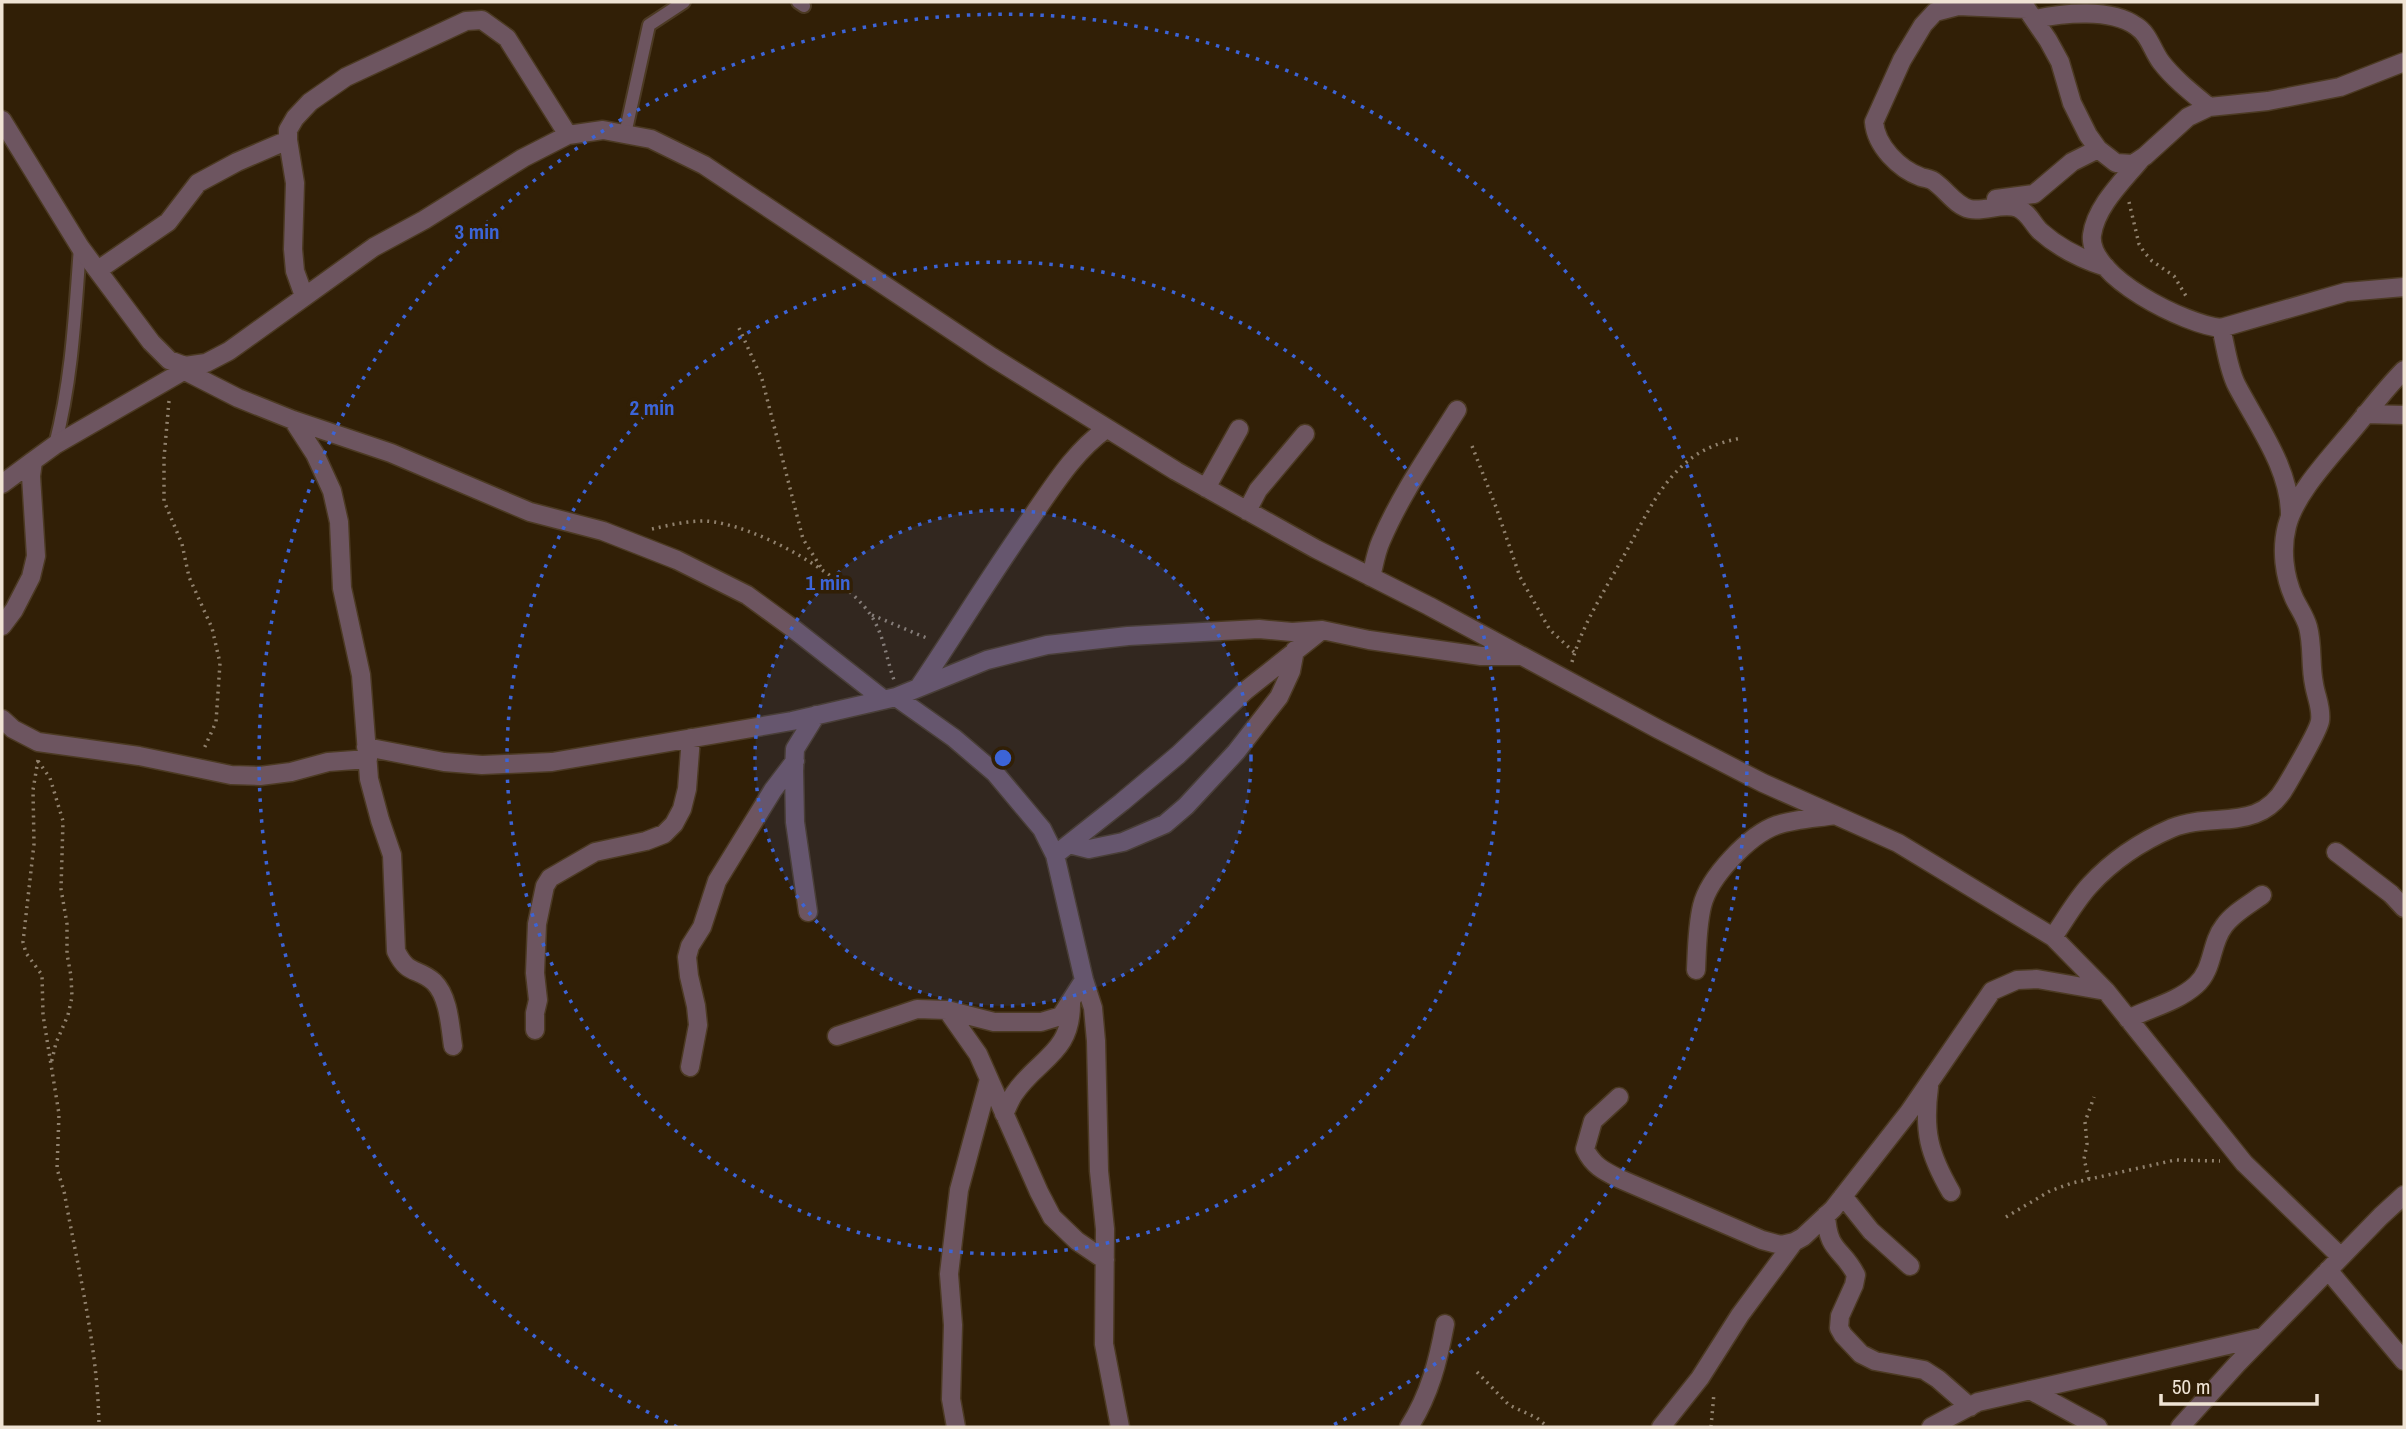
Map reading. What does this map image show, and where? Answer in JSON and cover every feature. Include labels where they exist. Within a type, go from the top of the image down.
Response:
[{"type":"street","points":[[2106,267],[2080,258],[2057,245],[2020,209],[2006,206],[1978,209],[1960,205],[1933,180],[1921,177],[1899,163],[1878,140],[1874,122],[1902,61],[1923,25],[1935,12],[1958,6],[2117,17],[2139,27],[2160,61],[2209,107]]},
{"type":"street","points":[[2028,10],[2060,62],[2072,103],[2098,149],[2116,163],[2133,164],[2141,159]]},
{"type":"street","points":[[304,296],[295,271],[295,183],[288,130],[310,102],[346,77],[466,21],[482,20],[507,38],[568,135]]},
{"type":"street","points":[[2404,62],[2340,87],[2268,101],[2209,107],[2188,117],[2141,159],[2106,202],[2095,223],[2091,239],[2100,262],[2143,297],[2187,320],[2213,327],[2346,292],[2404,287]]},
{"type":"street","points":[[2,120],[80,247],[151,342],[169,360],[190,368],[239,398],[292,420],[391,453],[530,512],[619,537],[677,560],[747,595],[954,738],[995,774],[1062,849],[1084,980],[1093,1008],[1099,1171],[1105,1229],[1104,1344],[1120,1427]]},
{"type":"street","points":[[2,484],[55,445],[190,368],[229,351],[374,247],[424,220],[523,158],[568,135],[603,130],[651,139],[704,165],[899,296],[1107,429],[1206,488],[1763,783],[1898,842],[2053,937],[2106,991],[2244,1163],[2334,1263],[2404,1361]]},
{"type":"street","points":[[98,270],[168,222],[198,183],[237,162],[288,140]]},
{"type":"street","points":[[1978,209],[1995,199],[2034,194],[2072,162],[2098,149]]},
{"type":"street","points":[[2213,327],[2236,384],[2272,448],[2287,490],[2290,517]]},
{"type":"street","points":[[2053,937],[2089,886],[2117,860],[2143,843],[2174,827],[2204,820],[2242,819],[2269,807],[2285,789],[2319,724],[2320,709],[2307,624],[2287,583],[2284,553],[2286,526],[2322,467],[2386,388],[2404,370]]},
{"type":"street","points":[[1371,577],[1380,542],[1414,476],[1457,410]]},
{"type":"street","points":[[2365,414],[2404,415]]},
{"type":"street","points":[[292,420],[315,454],[332,491],[337,512],[342,588],[361,675],[367,753],[374,800],[392,855],[397,951],[401,962],[410,971],[425,976],[442,993],[453,1046]]},
{"type":"street","points":[[919,687],[1006,553],[1070,462],[1088,442],[1107,429]]},
{"type":"street","points":[[1206,488],[1238,429]]},
{"type":"street","points":[[1247,511],[1258,490],[1305,434]]},
{"type":"street","points":[[2,626],[32,578],[36,556],[31,476],[33,461]]},
{"type":"street","points":[[2,719],[13,729],[38,742],[139,756],[231,775],[260,776],[291,772],[367,753],[482,765],[552,762],[816,715],[892,697],[987,660],[1047,645],[1128,635],[1322,630],[1369,640],[1481,656],[1523,657]]},
{"type":"street","points":[[1062,849],[1178,755],[1245,691],[1322,630]]},
{"type":"street","points":[[1062,849],[1089,849],[1123,842],[1165,824],[1186,806],[1236,752],[1279,697],[1291,671],[1295,650]]},
{"type":"street","points":[[808,912],[795,822],[795,749],[816,715]]},
{"type":"street","points":[[535,1030],[534,1013],[538,1000],[535,973],[537,925],[545,886],[550,878],[595,852],[646,841],[664,834],[674,824],[682,809],[687,789],[691,738]]},
{"type":"street","points":[[690,1067],[698,1025],[687,957],[690,946],[702,927],[717,881],[773,790],[795,761]]},
{"type":"street","points":[[1696,970],[1702,904],[1712,884],[1726,866],[1765,830],[1780,824],[1835,815]]},
{"type":"street","points":[[2336,852],[2391,894],[2404,908]]},
{"type":"street","points":[[2128,1019],[2170,1002],[2197,984],[2210,966],[2216,939],[2224,925],[2262,895]]},
{"type":"street","points":[[1619,1097],[1593,1121],[1587,1136],[1585,1149],[1598,1168],[1762,1240],[1782,1245],[1803,1237],[1843,1196],[1909,1112],[1992,991],[2017,980],[2037,979],[2106,991]]},
{"type":"street","points":[[837,1035],[917,1009],[947,1010],[994,1022],[1041,1022],[1061,1016],[1084,980]]},
{"type":"street","points":[[1004,1114],[1014,1094],[1040,1068],[1066,1035],[1071,1020],[1070,1002]]},
{"type":"street","points":[[947,1010],[978,1054],[1052,1217],[1077,1241],[1105,1260]]},
{"type":"street","points":[[956,1427],[951,1399],[953,1325],[950,1262],[959,1190],[989,1079]]},
{"type":"street","points":[[1929,1083],[1927,1135],[1932,1157],[1951,1192]]},
{"type":"street","points":[[2179,1427],[2334,1263],[2404,1195]]},
{"type":"street","points":[[1843,1196],[1871,1231],[1910,1266]]},
{"type":"street","points":[[1826,1214],[1827,1232],[1832,1245],[1856,1275],[1840,1316],[1839,1328],[1843,1335],[1861,1354],[1875,1361],[1924,1370],[1970,1407]]},
{"type":"street","points":[[1661,1427],[1700,1378],[1740,1315],[1794,1242]]},
{"type":"street","points":[[1409,1427],[1433,1381],[1445,1324]]},
{"type":"street","points":[[1931,1427],[1978,1402],[2263,1337]]},
{"type":"street","points":[[2030,1390],[2098,1427]]},
{"type":"lane","points":[[625,134],[649,25],[684,2]]},
{"type":"lane","points":[[55,445],[66,404],[80,247]]},
{"type":"path","points":[[2120,185],[2127,196],[2139,244],[2144,253],[2174,276],[2213,327]]},
{"type":"path","points":[[739,328],[762,379],[803,539],[824,571]]},
{"type":"path","points":[[167,382],[169,410],[164,458],[164,501],[183,544],[189,577],[212,628],[220,663],[216,722],[196,768]]},
{"type":"path","points":[[1567,680],[1575,653],[1592,615],[1660,489],[1681,466],[1703,450],[1742,438]]},
{"type":"path","points":[[1472,446],[1520,577],[1550,630],[1575,653]]},
{"type":"path","points":[[619,537],[674,524],[705,522],[742,530],[800,556],[852,594],[870,614],[879,630],[892,697]]},
{"type":"path","points":[[870,614],[947,646]]},
{"type":"path","points":[[38,742],[33,790],[34,844],[23,942],[26,953],[42,975],[41,1000],[59,1114],[57,1169],[64,1191],[93,1340],[99,1394],[99,1427]]},
{"type":"path","points":[[38,761],[53,785],[63,821],[61,889],[72,987],[68,1015],[50,1066]]},
{"type":"path","points":[[2089,1179],[2084,1159],[2087,1144],[2085,1122],[2094,1097]]},
{"type":"path","points":[[2006,1217],[2050,1191],[2089,1179],[2175,1160],[2244,1163]]},
{"type":"path","points":[[1477,1372],[1509,1405],[1537,1418],[1548,1427]]}]
